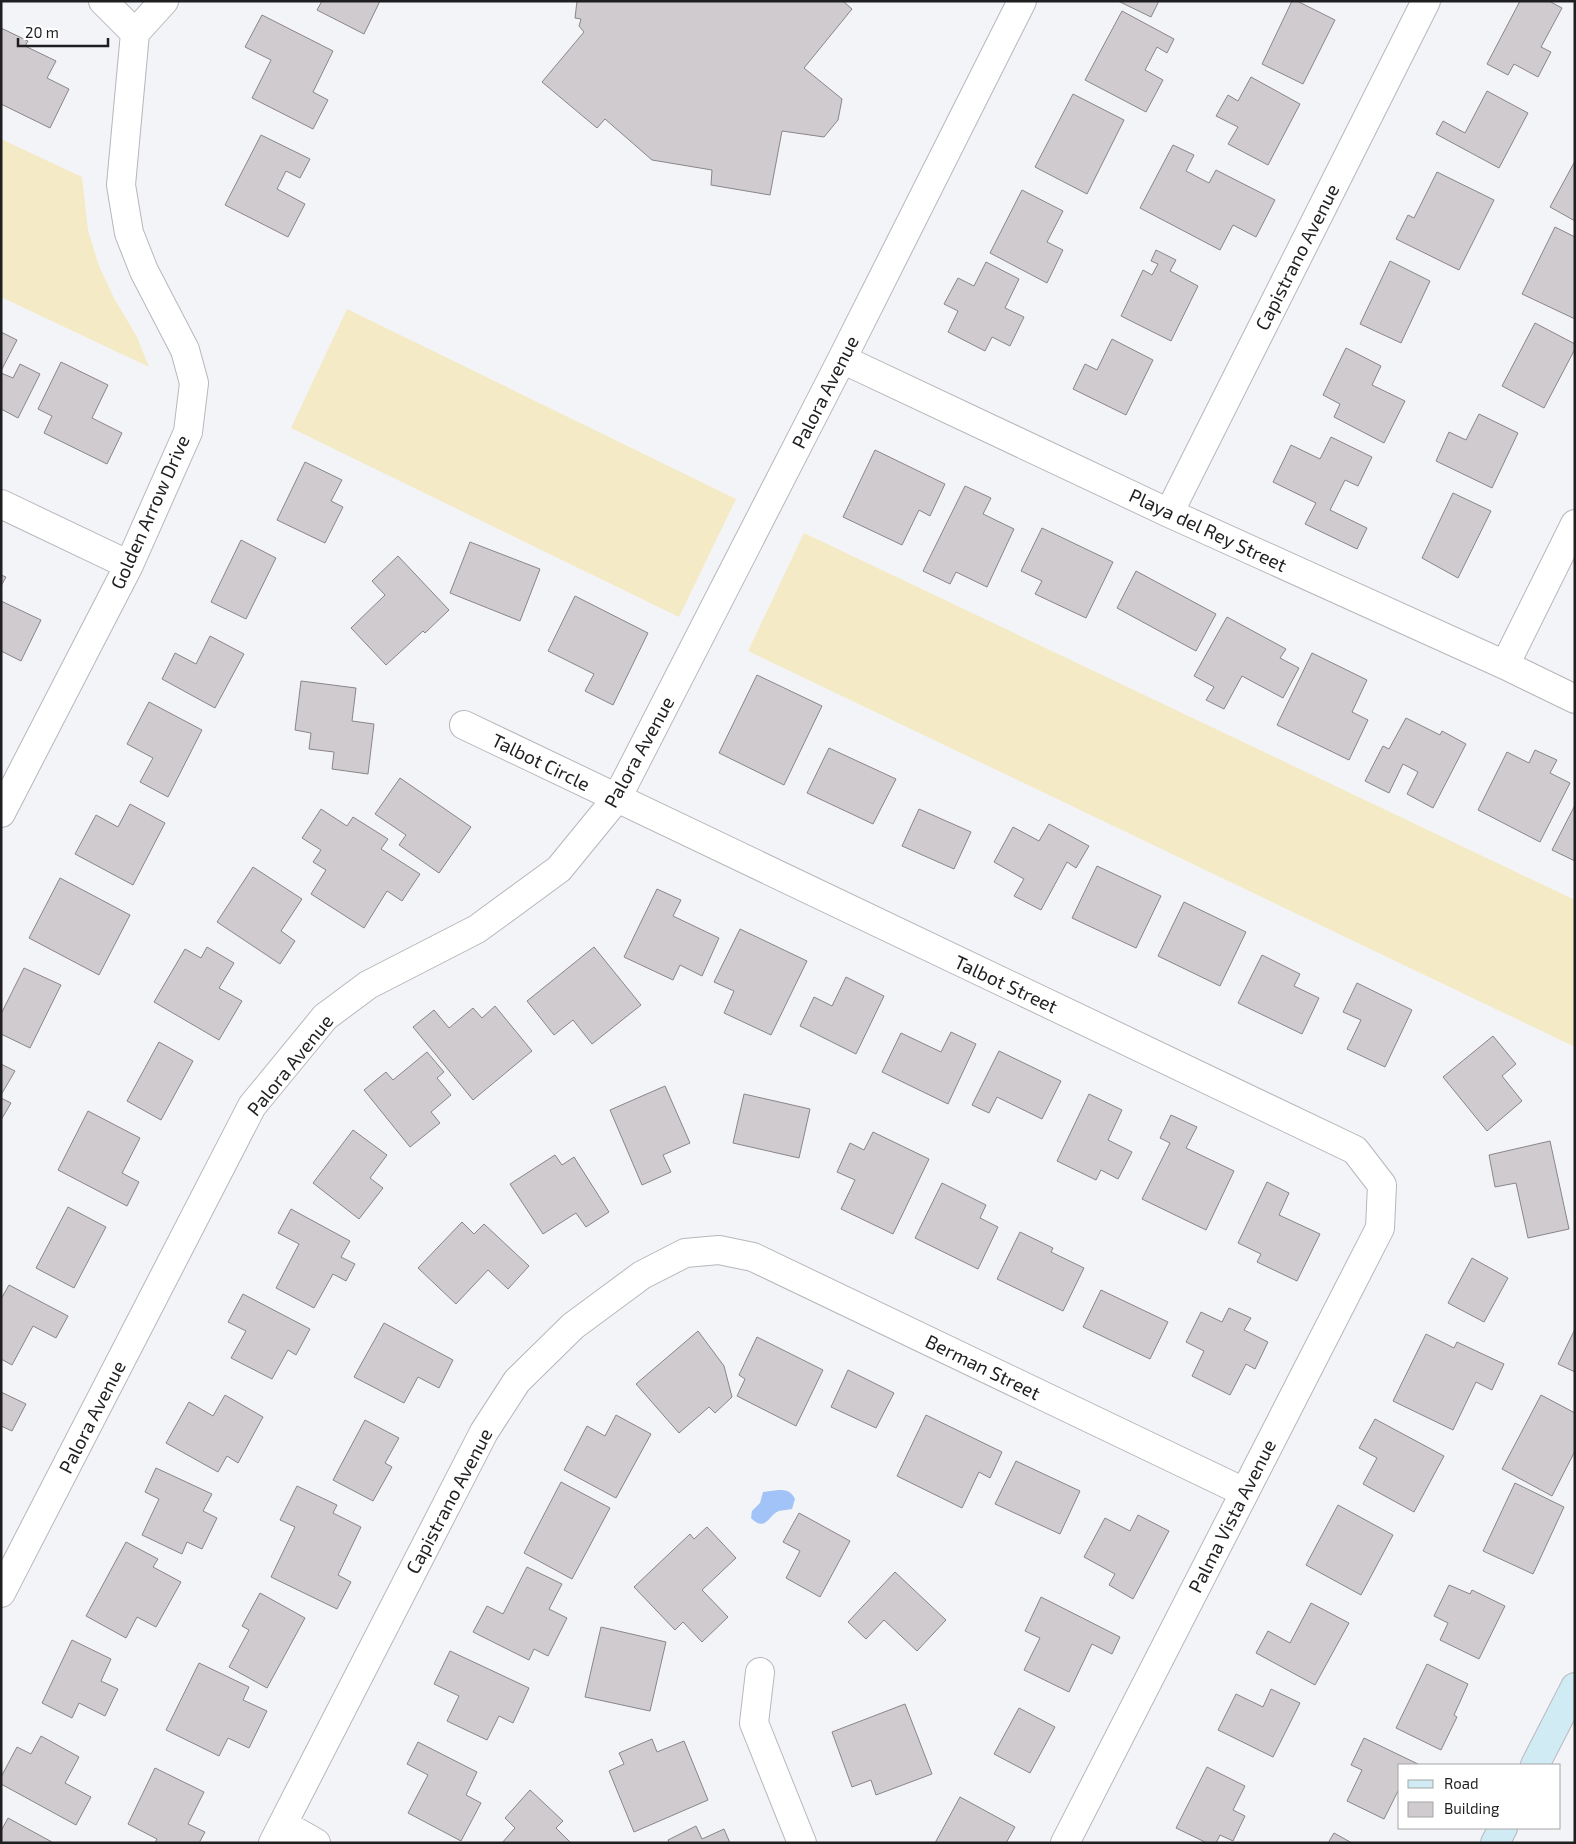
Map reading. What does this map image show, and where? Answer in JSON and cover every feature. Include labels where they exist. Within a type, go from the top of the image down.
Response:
[{"type":"street","points":[[103,1],[134,33],[164,1]]},
{"type":"street","name":"Palora Avenue","points":[[1,1593],[252,1106],[325,1017],[368,985],[477,929],[559,869],[617,798],[842,359],[1022,1]]},
{"type":"street","name":"Capistrano Avenue","points":[[1169,513],[1426,1]]},
{"type":"street","name":"Golden Arrow Drive","points":[[1,813],[129,565],[188,432],[194,384],[185,350],[144,271],[129,233],[121,185],[134,33]]},
{"type":"street","name":"Playa del Rey Street","points":[[842,359],[1169,513],[1505,665],[1575,699]]},
{"type":"street","points":[[1,504],[129,565]]},
{"type":"street","points":[[1505,665],[1575,524]]},
{"type":"street","name":"Talbot Circle","points":[[464,725],[617,798]]},
{"type":"street","name":"Talbot Street","points":[[617,798],[1355,1150],[1382,1185]]},
{"type":"street","name":"Palma Vista Avenue","points":[[1066,1843],[1380,1228],[1382,1185]]},
{"type":"street","name":"Capistrano Avenue","points":[[278,1834],[484,1432],[517,1381],[573,1326],[642,1275],[685,1253],[719,1250]]},
{"type":"street","name":"Berman Street","points":[[719,1250],[753,1258],[1244,1492]]},
{"type":"street","points":[[760,1672],[754,1723],[802,1843]]},
{"type":"street","points":[[1536,1764],[1575,1688]]},
{"type":"street","points":[[1495,1843],[1502,1829]]},
{"type":"street","points":[[278,1834],[316,1843]]},
{"type":"sand","points":[[1,139],[82,177],[88,230],[99,266],[114,298],[137,337],[149,367],[1,297]]},
{"type":"sand","points":[[347,309],[736,499],[679,617],[291,428]]},
{"type":"sand","points":[[804,533],[1575,900],[1575,1047],[748,651]]},
{"type":"water","points":[[784,1490],[792,1494],[795,1499],[792,1509],[779,1511],[766,1522],[760,1524],[751,1518],[752,1511],[760,1503],[763,1492]]},
{"type":"building","points":[[322,1],[380,1],[364,34],[317,10]]},
{"type":"building","points":[[577,1],[843,1],[852,9],[804,68],[842,99],[838,120],[824,137],[782,131],[770,195],[711,185],[712,170],[652,160],[605,119],[597,128],[542,82],[584,32],[579,26],[581,19],[575,18]]},
{"type":"building","points":[[1118,1],[1159,1],[1151,17]]},
{"type":"building","points":[[1292,1],[1297,1],[1335,20],[1303,84],[1262,64]]},
{"type":"building","points":[[1520,1],[1549,1],[1562,8],[1541,47],[1551,52],[1538,77],[1514,64],[1508,75],[1487,64]]},
{"type":"building","points":[[1122,11],[1174,39],[1167,53],[1157,47],[1145,70],[1163,80],[1146,112],[1085,80]]},
{"type":"building","points":[[262,15],[333,51],[313,92],[328,100],[313,129],[252,98],[271,60],[245,47]]},
{"type":"building","points":[[1,28],[28,41],[25,46],[56,61],[47,78],[69,89],[50,128],[1,104]]},
{"type":"building","points":[[1251,77],[1300,104],[1268,165],[1228,144],[1238,127],[1216,116],[1228,95],[1238,101]]},
{"type":"building","points":[[1487,91],[1528,113],[1499,168],[1436,134],[1443,121],[1465,133]]},
{"type":"building","points":[[1073,94],[1124,120],[1087,194],[1035,167]]},
{"type":"building","points":[[261,135],[310,159],[300,178],[286,171],[277,189],[305,204],[288,237],[225,205]]},
{"type":"building","points":[[1173,145],[1194,155],[1186,171],[1209,183],[1216,170],[1275,200],[1256,237],[1233,225],[1220,250],[1140,208]]},
{"type":"building","points":[[1575,161],[1575,221],[1550,207]]},
{"type":"building","points":[[1437,172],[1494,200],[1459,270],[1396,239],[1408,215],[1414,218]]},
{"type":"building","points":[[1022,190],[1063,211],[1047,242],[1063,250],[1047,283],[990,253]]},
{"type":"building","points":[[1555,227],[1575,237],[1575,319],[1522,294]]},
{"type":"building","points":[[1156,250],[1176,260],[1170,271],[1198,286],[1171,341],[1121,316],[1143,270],[1152,275],[1158,264],[1151,261]]},
{"type":"building","points":[[1390,261],[1430,281],[1401,343],[1360,324]]},
{"type":"building","points":[[986,262],[1019,279],[1005,308],[1024,317],[1010,346],[992,337],[985,351],[948,332],[958,311],[944,304],[958,278],[974,286]]},
{"type":"building","points":[[1535,323],[1575,344],[1575,349],[1544,408],[1502,386]]},
{"type":"building","points":[[1,332],[17,340],[1,371]]},
{"type":"building","points":[[1112,339],[1153,360],[1126,415],[1073,389],[1085,364],[1097,370]]},
{"type":"building","points":[[1346,348],[1381,366],[1372,385],[1405,401],[1384,443],[1334,417],[1340,404],[1323,395]]},
{"type":"building","points":[[61,362],[108,385],[92,418],[122,433],[107,464],[44,433],[52,416],[38,409]]},
{"type":"building","points":[[20,364],[40,374],[18,418],[1,409],[1,373],[13,378]]},
{"type":"building","points":[[1479,414],[1518,433],[1492,488],[1436,461],[1449,432],[1466,440]]},
{"type":"building","points":[[1331,437],[1372,457],[1358,486],[1345,480],[1330,510],[1367,528],[1357,549],[1305,524],[1316,503],[1273,482],[1291,445],[1320,459]]},
{"type":"building","points":[[875,450],[945,484],[930,516],[919,510],[902,545],[843,517]]},
{"type":"building","points":[[305,462],[342,480],[331,501],[343,507],[325,543],[277,520]]},
{"type":"building","points":[[965,486],[991,498],[983,514],[1014,529],[987,587],[956,572],[950,584],[923,571]]},
{"type":"building","points":[[1453,493],[1491,511],[1458,578],[1422,558]]},
{"type":"building","points":[[1042,528],[1113,562],[1086,618],[1035,594],[1042,581],[1021,571]]},
{"type":"building","points":[[241,540],[276,558],[246,619],[211,602]]},
{"type":"building","points":[[470,542],[540,569],[520,621],[450,593]]},
{"type":"building","points":[[398,556],[449,610],[425,633],[423,631],[386,665],[351,628],[385,595],[372,581]]},
{"type":"building","points":[[1136,571],[1216,614],[1196,651],[1117,608]]},
{"type":"building","points":[[1,575],[6,577],[1,586]]},
{"type":"building","points":[[575,596],[648,633],[613,705],[585,691],[594,674],[548,651]]},
{"type":"building","points":[[1,601],[41,620],[21,661],[1,651]]},
{"type":"building","points":[[1227,617],[1286,649],[1280,658],[1299,668],[1283,698],[1242,676],[1224,709],[1206,700],[1214,687],[1194,676]]},
{"type":"building","points":[[210,636],[244,654],[215,708],[162,679],[175,653],[196,664]]},
{"type":"building","points":[[1312,653],[1367,680],[1352,712],[1368,720],[1349,760],[1277,725]]},
{"type":"building","points":[[757,675],[822,706],[784,785],[719,753]]},
{"type":"building","points":[[301,681],[356,688],[352,721],[374,724],[368,774],[332,769],[334,752],[309,749],[311,733],[295,730]]},
{"type":"building","points":[[149,702],[202,730],[168,797],[140,782],[153,758],[127,744]]},
{"type":"building","points":[[1406,718],[1440,735],[1442,731],[1466,744],[1433,808],[1407,794],[1418,772],[1403,764],[1389,793],[1365,781],[1383,746],[1389,749]]},
{"type":"building","points":[[829,748],[896,779],[873,824],[807,793]]},
{"type":"building","points":[[1535,750],[1557,760],[1550,773],[1570,783],[1540,842],[1478,810],[1507,752],[1529,763]]},
{"type":"building","points":[[400,778],[471,827],[439,873],[399,845],[406,835],[375,814]]},
{"type":"building","points":[[130,804],[165,823],[133,885],[75,854],[96,815],[118,827]]},
{"type":"building","points":[[1575,805],[1575,861],[1552,850]]},
{"type":"building","points":[[321,809],[347,826],[353,817],[388,839],[381,849],[420,874],[402,901],[387,891],[364,928],[311,894],[326,870],[313,862],[321,850],[302,838]]},
{"type":"building","points":[[919,809],[971,832],[954,869],[902,846]]},
{"type":"building","points":[[1049,824],[1089,846],[1076,868],[1067,862],[1041,910],[1014,896],[1024,879],[994,862],[1013,827],[1039,841]]},
{"type":"building","points":[[1097,866],[1161,896],[1136,948],[1072,918]]},
{"type":"building","points":[[253,867],[302,899],[281,931],[295,941],[280,964],[217,922]]},
{"type":"building","points":[[60,878],[130,915],[99,975],[29,938]]},
{"type":"building","points":[[657,889],[681,900],[673,916],[719,938],[702,976],[680,965],[673,980],[624,957]]},
{"type":"building","points":[[1184,902],[1246,932],[1220,986],[1158,956]]},
{"type":"building","points":[[740,929],[807,961],[771,1035],[724,1013],[734,991],[714,982]]},
{"type":"building","points":[[207,947],[234,963],[219,988],[242,1001],[219,1040],[154,1002],[185,949],[201,958]]},
{"type":"building","points":[[594,947],[641,1005],[592,1044],[573,1020],[554,1035],[527,1001]]},
{"type":"building","points":[[1262,955],[1300,974],[1294,986],[1319,998],[1302,1034],[1238,1003]]},
{"type":"building","points":[[24,968],[61,985],[30,1048],[1,1034],[1,1014]]},
{"type":"building","points":[[846,977],[884,996],[856,1054],[800,1026],[814,997],[832,1006]]},
{"type":"building","points":[[1357,983],[1412,1010],[1385,1067],[1347,1049],[1361,1020],[1343,1012]]},
{"type":"building","points":[[495,1006],[532,1051],[473,1100],[413,1027],[434,1010],[449,1028],[473,1008],[482,1018]]},
{"type":"building","points":[[951,1032],[976,1044],[948,1104],[882,1072],[901,1033],[941,1052]]},
{"type":"building","points":[[1493,1036],[1516,1064],[1502,1076],[1522,1101],[1487,1131],[1443,1077]]},
{"type":"building","points":[[159,1042],[193,1061],[161,1120],[127,1101]]},
{"type":"building","points":[[999,1051],[1061,1081],[1042,1119],[997,1097],[989,1113],[972,1105]]},
{"type":"building","points":[[427,1052],[444,1072],[437,1078],[451,1095],[431,1112],[440,1123],[410,1147],[364,1090],[386,1072],[393,1080]]},
{"type":"building","points":[[1,1064],[15,1071],[1,1095]]},
{"type":"building","points":[[665,1086],[690,1143],[663,1155],[671,1172],[642,1185],[610,1110]]},
{"type":"building","points":[[744,1094],[810,1109],[799,1158],[733,1143]]},
{"type":"building","points":[[1089,1094],[1122,1110],[1108,1140],[1132,1152],[1118,1179],[1101,1170],[1096,1180],[1057,1161]]},
{"type":"building","points":[[1,1098],[11,1103],[1,1120]]},
{"type":"building","points":[[88,1111],[140,1138],[122,1173],[139,1182],[127,1206],[58,1170]]},
{"type":"building","points":[[1171,1115],[1197,1127],[1186,1148],[1234,1171],[1206,1230],[1142,1199],[1170,1143],[1160,1138]]},
{"type":"building","points":[[353,1130],[387,1155],[370,1178],[383,1188],[359,1219],[313,1183]]},
{"type":"building","points":[[873,1132],[929,1159],[893,1234],[841,1209],[855,1180],[837,1172],[850,1143],[864,1150]]},
{"type":"building","points":[[1550,1141],[1569,1229],[1528,1238],[1516,1183],[1495,1187],[1489,1155]]},
{"type":"building","points":[[555,1155],[562,1165],[574,1157],[609,1212],[586,1227],[576,1213],[543,1234],[510,1184]]},
{"type":"building","points":[[1267,1182],[1289,1193],[1279,1215],[1320,1234],[1297,1281],[1257,1262],[1261,1254],[1238,1243]]},
{"type":"building","points":[[942,1183],[986,1205],[980,1218],[998,1227],[978,1269],[915,1238]]},
{"type":"building","points":[[68,1207],[106,1227],[74,1288],[36,1268]]},
{"type":"building","points":[[291,1209],[350,1241],[341,1257],[355,1264],[346,1281],[333,1274],[314,1308],[276,1288],[299,1244],[278,1233]]},
{"type":"building","points":[[462,1222],[474,1234],[484,1224],[529,1266],[508,1289],[488,1270],[456,1304],[418,1268]]},
{"type":"building","points":[[1020,1232],[1053,1248],[1051,1252],[1084,1268],[1063,1311],[997,1279]]},
{"type":"building","points":[[1472,1258],[1508,1278],[1484,1322],[1448,1303]]},
{"type":"building","points":[[9,1285],[68,1316],[56,1338],[33,1326],[12,1365],[1,1359],[1,1299]]},
{"type":"building","points":[[1101,1290],[1168,1322],[1150,1359],[1083,1327]]},
{"type":"building","points":[[243,1294],[310,1329],[296,1355],[288,1350],[272,1379],[231,1358],[246,1331],[228,1322]]},
{"type":"building","points":[[1229,1308],[1251,1318],[1244,1330],[1268,1342],[1255,1369],[1246,1364],[1230,1395],[1192,1376],[1204,1351],[1186,1342],[1201,1312],[1222,1322]]},
{"type":"building","points":[[384,1323],[453,1360],[439,1388],[418,1377],[404,1403],[354,1377]]},
{"type":"building","points":[[1575,1329],[1575,1372],[1558,1364]]},
{"type":"building","points":[[698,1331],[724,1366],[732,1397],[715,1413],[709,1407],[679,1433],[636,1384]]},
{"type":"building","points":[[1426,1334],[1454,1348],[1457,1342],[1504,1364],[1492,1390],[1476,1382],[1453,1430],[1393,1401]]},
{"type":"building","points":[[757,1337],[823,1370],[796,1426],[737,1396],[745,1379],[739,1375]]},
{"type":"building","points":[[848,1370],[894,1393],[876,1428],[831,1407]]},
{"type":"building","points":[[1,1392],[26,1404],[12,1431],[1,1426]]},
{"type":"building","points":[[225,1395],[263,1417],[238,1463],[227,1456],[218,1472],[166,1443],[189,1402],[213,1416]]},
{"type":"building","points":[[1541,1395],[1575,1413],[1575,1451],[1552,1496],[1502,1469]]},
{"type":"building","points":[[616,1415],[651,1434],[616,1498],[564,1470],[587,1426],[605,1436]]},
{"type":"building","points":[[926,1415],[1002,1452],[990,1478],[979,1472],[962,1508],[897,1476]]},
{"type":"building","points":[[1375,1419],[1444,1456],[1414,1512],[1363,1484],[1377,1458],[1359,1448]]},
{"type":"building","points":[[365,1420],[399,1438],[385,1463],[392,1467],[373,1501],[333,1480]]},
{"type":"building","points":[[1016,1461],[1080,1491],[1060,1534],[995,1504]]},
{"type":"building","points":[[156,1468],[212,1494],[203,1511],[217,1518],[202,1549],[187,1542],[182,1554],[142,1535],[159,1499],[145,1492]]},
{"type":"building","points":[[561,1482],[610,1508],[572,1579],[524,1553]]},
{"type":"building","points":[[1515,1483],[1564,1507],[1533,1574],[1483,1551]]},
{"type":"building","points":[[297,1486],[337,1505],[333,1513],[361,1527],[338,1575],[351,1582],[337,1609],[271,1577],[295,1527],[280,1520]]},
{"type":"building","points":[[1338,1505],[1393,1535],[1361,1595],[1306,1565]]},
{"type":"building","points":[[799,1513],[850,1541],[820,1597],[786,1578],[800,1551],[783,1542]]},
{"type":"building","points":[[1138,1515],[1169,1531],[1133,1599],[1109,1585],[1115,1574],[1084,1557],[1105,1518],[1130,1531]]},
{"type":"building","points":[[707,1527],[736,1558],[702,1590],[728,1617],[702,1642],[683,1622],[675,1630],[634,1587],[690,1534],[694,1539]]},
{"type":"building","points":[[126,1542],[158,1559],[153,1567],[181,1582],[156,1627],[137,1617],[126,1638],[86,1616]]},
{"type":"building","points":[[527,1567],[562,1584],[549,1609],[567,1618],[548,1656],[534,1649],[529,1660],[473,1632],[487,1606],[503,1614]]},
{"type":"building","points":[[895,1572],[946,1620],[917,1651],[884,1620],[866,1639],[848,1622]]},
{"type":"building","points":[[1449,1585],[1470,1594],[1472,1590],[1505,1606],[1479,1659],[1440,1640],[1448,1623],[1434,1616]]},
{"type":"building","points":[[260,1593],[305,1618],[267,1688],[229,1667],[249,1630],[242,1626]]},
{"type":"building","points":[[1041,1597],[1120,1637],[1112,1654],[1092,1644],[1069,1692],[1024,1670],[1040,1638],[1025,1631]]},
{"type":"building","points":[[1311,1603],[1349,1623],[1315,1685],[1256,1653],[1268,1631],[1290,1643]]},
{"type":"building","points":[[601,1627],[666,1642],[650,1711],[585,1697]]},
{"type":"building","points":[[72,1640],[111,1659],[101,1681],[118,1689],[105,1716],[79,1703],[72,1718],[42,1703]]},
{"type":"building","points":[[450,1651],[529,1688],[513,1723],[499,1716],[487,1740],[447,1721],[459,1696],[434,1684]]},
{"type":"building","points":[[199,1663],[249,1687],[243,1700],[267,1711],[249,1748],[228,1738],[219,1756],[166,1730]]},
{"type":"building","points":[[1427,1664],[1468,1684],[1454,1715],[1457,1717],[1441,1750],[1396,1728]]},
{"type":"building","points":[[1271,1689],[1300,1703],[1273,1757],[1218,1730],[1236,1694],[1263,1707]]},
{"type":"building","points":[[905,1704],[932,1774],[876,1795],[871,1780],[852,1787],[832,1732]]},
{"type":"building","points":[[1019,1708],[1055,1727],[1030,1773],[994,1754]]},
{"type":"building","points":[[41,1736],[79,1757],[65,1783],[91,1797],[76,1825],[1,1784],[1,1777],[17,1747],[31,1754]]},
{"type":"building","points":[[1364,1738],[1418,1764],[1398,1764],[1398,1791],[1384,1819],[1347,1801],[1362,1770],[1351,1765]]},
{"type":"building","points":[[652,1739],[657,1752],[684,1741],[708,1800],[634,1832],[609,1771],[624,1764],[619,1753]]},
{"type":"building","points":[[418,1742],[477,1772],[466,1795],[481,1803],[461,1841],[408,1813],[428,1775],[407,1764]]},
{"type":"building","points":[[1207,1767],[1245,1786],[1233,1810],[1245,1816],[1233,1841],[1220,1835],[1216,1843],[1207,1843],[1176,1828]]},
{"type":"building","points":[[155,1768],[204,1792],[188,1824],[205,1832],[199,1843],[155,1843],[157,1839],[128,1824]]},
{"type":"building","points":[[530,1790],[563,1821],[556,1828],[571,1843],[502,1843],[515,1828],[505,1818]]},
{"type":"building","points":[[960,1797],[1015,1827],[1006,1843],[935,1843]]},
{"type":"building","points":[[8,1818],[52,1843],[1,1843],[1,1831]]},
{"type":"building","points":[[696,1826],[702,1839],[724,1829],[730,1843],[669,1843],[668,1840]]},
{"type":"building","points":[[1334,1833],[1352,1843],[1328,1843]]}]
